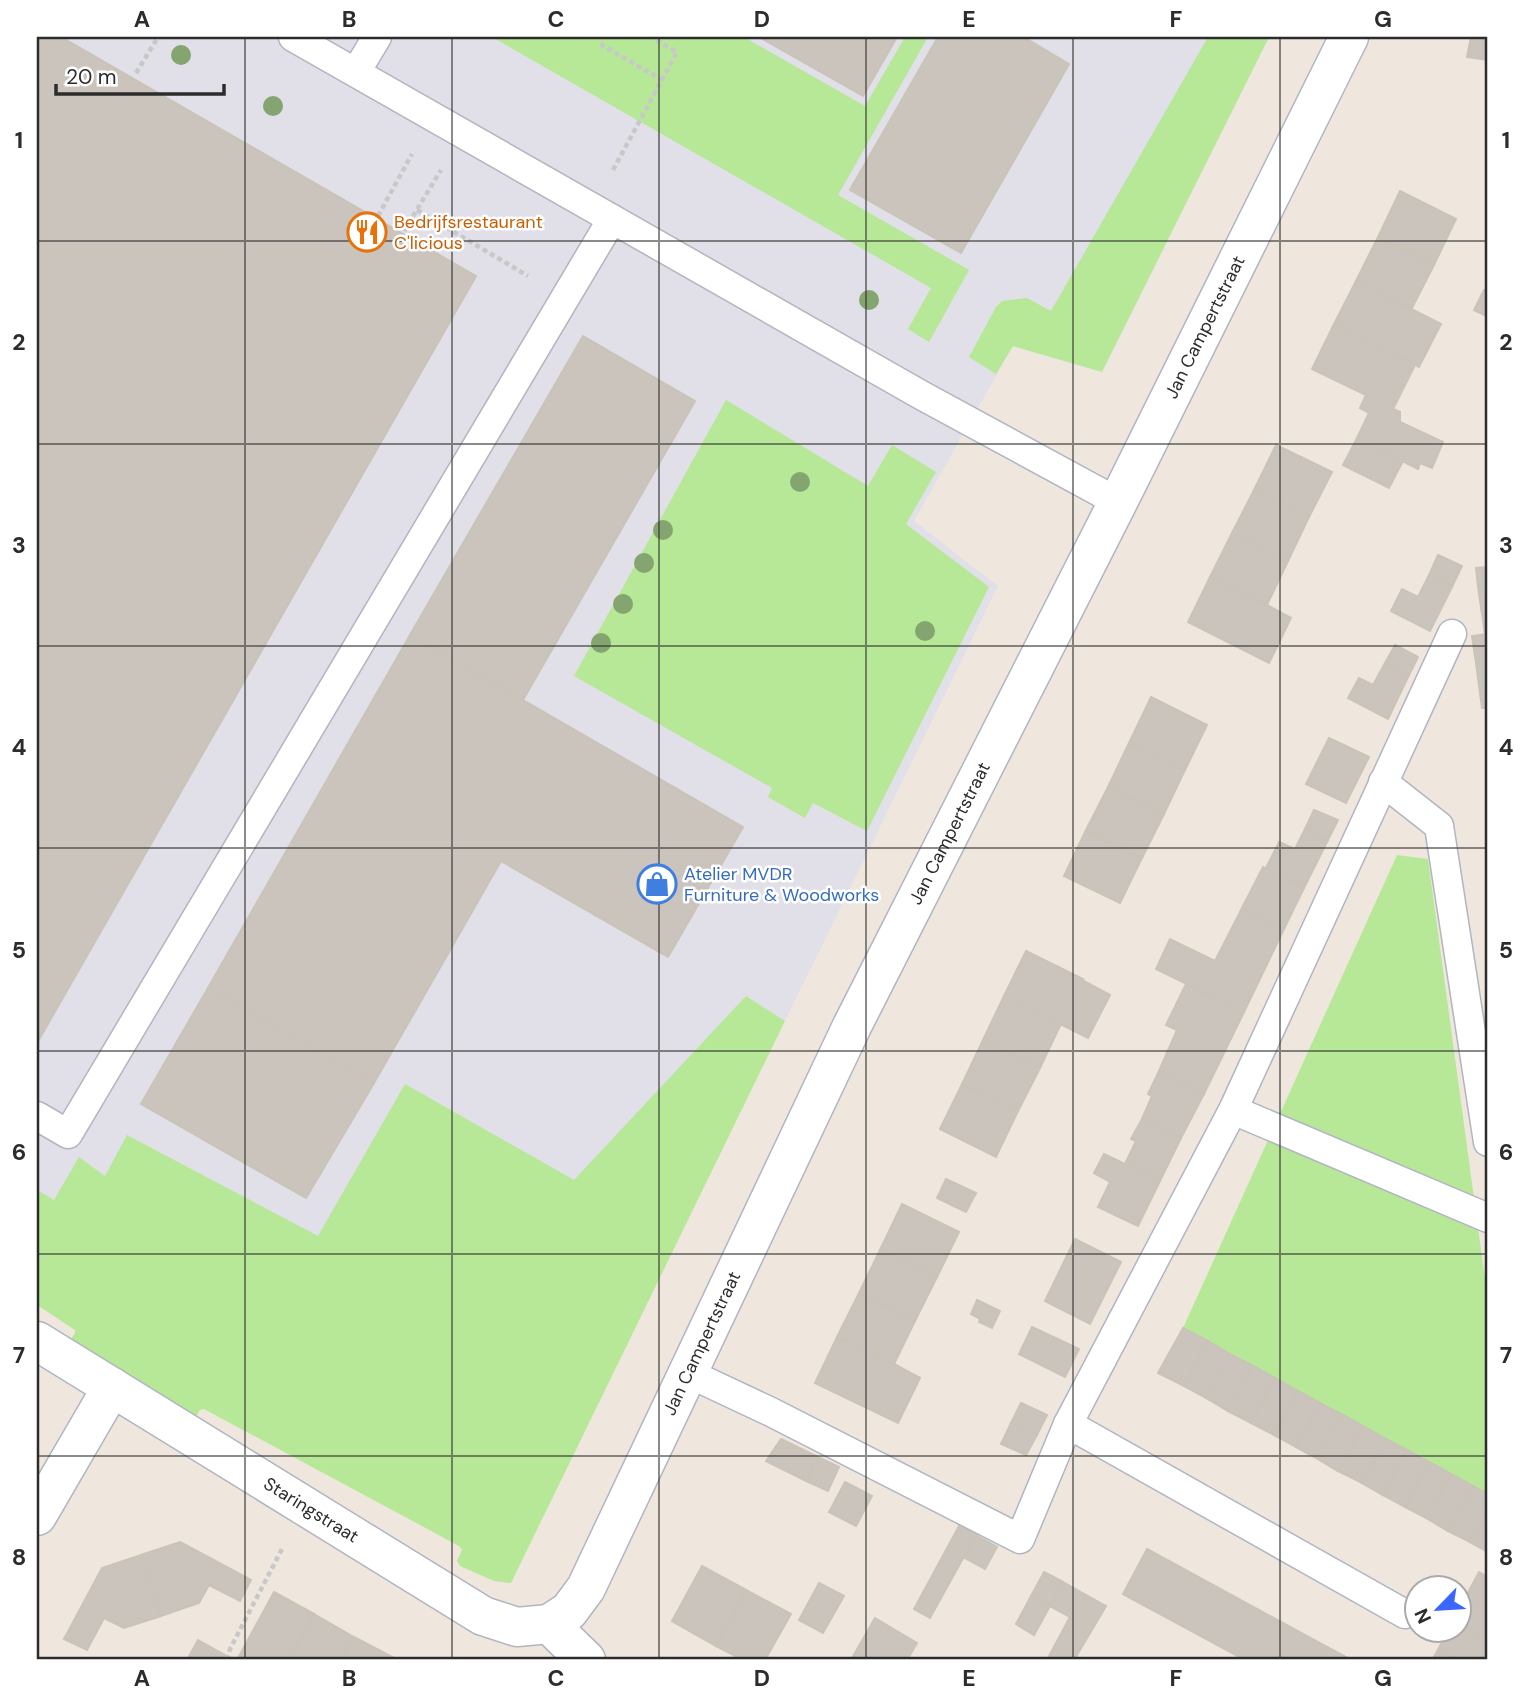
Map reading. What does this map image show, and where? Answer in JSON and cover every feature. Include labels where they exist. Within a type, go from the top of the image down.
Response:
[{"type":"street","name":"Jan Campertstraat","points":[[549,1624],[569,1611],[586,1588],[852,1026],[1118,502],[1349,37]]},
{"type":"street","name":"Staringstraat","points":[[37,1341],[483,1616],[517,1628],[549,1624]]},
{"type":"street","points":[[37,1516],[112,1387]]},
{"type":"street","points":[[549,1624],[586,1660]]},
{"type":"lane","points":[[293,37],[957,416],[1118,502]]},
{"type":"lane","points":[[356,72],[377,37]]},
{"type":"lane","points":[[37,1116],[68,1134],[565,298],[602,213]]},
{"type":"lane","points":[[688,1373],[771,1412],[1020,1539],[1068,1424],[1233,1110],[1452,634]]},
{"type":"lane","points":[[1384,782],[1439,826],[1488,1142]]},
{"type":"lane","points":[[1233,1110],[1488,1218]]},
{"type":"lane","points":[[1068,1424],[1402,1612]]},
{"type":"path","points":[[136,73],[158,37]]},
{"type":"path","points":[[602,213],[677,52],[651,37]]},
{"type":"path","points":[[600,44],[662,80]]},
{"type":"path","points":[[378,216],[433,117]]},
{"type":"path","points":[[404,231],[462,133]]},
{"type":"path","points":[[417,210],[565,298]]},
{"type":"path","points":[[228,1660],[230,1649],[305,1505]]},
{"type":"shaded area","points":[[37,37],[1269,37],[1102,372],[1013,346],[914,521],[998,586],[785,1021],[745,996],[422,1461],[37,1236]]},
{"type":"green space","points":[[492,37],[744,37],[865,106],[905,37],[928,37],[838,195],[969,270],[929,342],[908,329],[931,288]]},
{"type":"green space","points":[[1208,37],[1269,37],[1102,372],[1013,346],[996,374],[969,357],[996,307],[1002,301],[1027,298],[1051,311]]},
{"type":"green space","points":[[726,400],[868,486],[892,445],[936,472],[906,524],[989,587],[867,831],[813,803],[805,818],[768,797],[772,788],[574,676]]},
{"type":"green space","points":[[1397,855],[1428,859],[1488,1301],[1488,1495],[1183,1328]]},
{"type":"green space","points":[[746,996],[785,1021],[511,1583],[494,1581],[460,1566],[457,1561],[462,1550],[459,1546],[204,1409],[200,1410],[195,1419],[70,1341],[75,1330],[37,1305],[37,1190],[54,1200],[79,1157],[105,1176],[127,1135],[318,1236],[405,1084],[574,1180]]},
{"type":"building","points":[[37,37],[61,37],[476,276],[37,1043]]},
{"type":"building","points":[[759,37],[897,37],[863,96]]},
{"type":"building","points":[[938,37],[1028,37],[1027,39],[1069,64],[961,253],[850,190]]},
{"type":"building","points":[[1471,37],[1488,37],[1488,60],[1467,57]]},
{"type":"building","points":[[1400,191],[1456,219],[1434,265],[1378,237]]},
{"type":"building","points":[[1378,237],[1434,265],[1412,308],[1356,281]]},
{"type":"building","points":[[1356,281],[1441,324],[1419,367],[1334,324]]},
{"type":"building","points":[[1484,290],[1488,291],[1488,317],[1474,310]]},
{"type":"building","points":[[1334,324],[1415,365],[1393,409],[1400,412],[1400,422],[1443,442],[1432,468],[1420,463],[1418,469],[1357,438],[1369,413],[1360,408],[1366,395],[1312,369]]},
{"type":"building","points":[[583,336],[695,401],[523,700],[410,635]]},
{"type":"building","points":[[1357,438],[1403,461],[1389,488],[1343,465]]},
{"type":"building","points":[[1276,445],[1332,472],[1309,517],[1254,490]]},
{"type":"building","points":[[1254,490],[1309,517],[1288,561],[1232,533]]},
{"type":"building","points":[[1232,533],[1288,561],[1267,605],[1210,577]]},
{"type":"building","points":[[1438,555],[1462,566],[1452,587],[1429,575]]},
{"type":"building","points":[[1488,567],[1488,585],[1478,587],[1476,568]]},
{"type":"building","points":[[1429,575],[1452,587],[1430,631],[1391,611],[1402,589],[1418,597]]},
{"type":"building","points":[[1210,577],[1291,618],[1269,663],[1188,622]]},
{"type":"building","points":[[1488,585],[1488,634],[1485,635],[1478,587]]},
{"type":"building","points":[[1488,634],[1488,662],[1476,663],[1472,636]]},
{"type":"building","points":[[410,635],[743,827],[668,957],[501,861],[374,1083],[208,988]]},
{"type":"building","points":[[1395,645],[1418,657],[1409,675],[1385,663]]},
{"type":"building","points":[[1488,662],[1488,708],[1482,708],[1476,663]]},
{"type":"building","points":[[1385,663],[1409,675],[1388,719],[1348,698],[1359,678],[1373,685]]},
{"type":"building","points":[[1151,697],[1207,725],[1185,770],[1129,743]]},
{"type":"building","points":[[1329,738],[1369,757],[1346,803],[1306,784]]},
{"type":"building","points":[[1129,743],[1185,770],[1164,814],[1108,787]]},
{"type":"building","points":[[1108,787],[1164,814],[1142,858],[1086,830]]},
{"type":"building","points":[[1314,810],[1338,820],[1328,840],[1305,829]]},
{"type":"building","points":[[1305,829],[1328,840],[1304,888],[1266,868],[1279,842],[1295,849]]},
{"type":"building","points":[[1086,830],[1142,858],[1120,903],[1064,876]]},
{"type":"building","points":[[1263,867],[1304,888],[1284,929],[1242,908]]},
{"type":"building","points":[[1242,908],[1284,929],[1244,1012],[1156,969],[1170,939],[1215,961]]},
{"type":"building","points":[[1026,951],[1110,995],[1088,1038],[1004,996]]},
{"type":"building","points":[[1186,984],[1244,1012],[1204,1094],[1159,1071],[1177,1030],[1166,1025]]},
{"type":"building","points":[[208,988],[374,1083],[306,1198],[141,1104]]},
{"type":"building","points":[[1004,996],[1061,1024],[1040,1068],[983,1040]]},
{"type":"building","points":[[983,1040],[1040,1068],[1018,1111],[962,1084]]},
{"type":"building","points":[[1159,1071],[1204,1094],[1181,1138],[1142,1119],[1152,1096],[1148,1094]]},
{"type":"building","points":[[962,1084],[1018,1111],[996,1157],[940,1129]]},
{"type":"building","points":[[1142,1119],[1181,1138],[1160,1181],[1125,1164],[1136,1141],[1131,1139]]},
{"type":"building","points":[[1104,1154],[1160,1181],[1138,1226],[1098,1207],[1110,1182],[1094,1173]]},
{"type":"building","points":[[946,1179],[976,1193],[966,1212],[937,1198]]},
{"type":"building","points":[[902,1204],[959,1232],[937,1277],[880,1250]]},
{"type":"building","points":[[1075,1239],[1121,1262],[1090,1324],[1045,1301]]},
{"type":"building","points":[[880,1250],[937,1277],[915,1321],[859,1293]]},
{"type":"building","points":[[859,1293],[915,1321],[894,1364],[920,1378],[837,1337]]},
{"type":"building","points":[[977,1300],[1000,1311],[992,1328],[979,1322],[980,1319],[971,1314]]},
{"type":"building","points":[[1032,1327],[1079,1349],[1065,1377],[1019,1354]]},
{"type":"building","points":[[1183,1328],[1208,1341],[1184,1386],[1158,1373]]},
{"type":"building","points":[[837,1337],[920,1378],[898,1423],[815,1383]]},
{"type":"building","points":[[1208,1341],[1230,1354],[1206,1398],[1184,1386]]},
{"type":"building","points":[[1230,1354],[1253,1366],[1228,1411],[1206,1398]]},
{"type":"building","points":[[1253,1366],[1275,1378],[1251,1423],[1228,1411]]},
{"type":"building","points":[[1275,1378],[1298,1391],[1274,1435],[1251,1423]]},
{"type":"building","points":[[1298,1391],[1320,1403],[1296,1447],[1274,1435]]},
{"type":"building","points":[[1021,1403],[1047,1415],[1037,1435],[1011,1423]]},
{"type":"building","points":[[1320,1403],[1341,1414],[1316,1458],[1296,1447]]},
{"type":"building","points":[[1341,1414],[1363,1426],[1338,1471],[1316,1458]]},
{"type":"building","points":[[1011,1423],[1037,1435],[1026,1455],[1001,1444]]},
{"type":"building","points":[[1363,1426],[1386,1439],[1362,1483],[1338,1471]]},
{"type":"building","points":[[781,1439],[818,1457],[806,1481],[766,1461]]},
{"type":"building","points":[[1386,1439],[1407,1450],[1383,1495],[1362,1483]]},
{"type":"building","points":[[1407,1450],[1429,1462],[1405,1507],[1383,1495]]},
{"type":"building","points":[[818,1457],[839,1467],[828,1491],[806,1481]]},
{"type":"building","points":[[1429,1462],[1451,1474],[1426,1518],[1405,1507]]},
{"type":"building","points":[[1451,1474],[1473,1486],[1448,1531],[1426,1518]]},
{"type":"building","points":[[845,1482],[872,1496],[856,1526],[829,1512]]},
{"type":"building","points":[[1473,1486],[1488,1494],[1488,1510],[1470,1542],[1448,1531]]},
{"type":"building","points":[[1488,1510],[1488,1552],[1470,1542]]},
{"type":"building","points":[[959,1526],[976,1535],[930,1618],[914,1609]]},
{"type":"building","points":[[976,1535],[997,1547],[985,1569],[965,1558]]},
{"type":"building","points":[[180,1542],[251,1580],[240,1601],[209,1585],[199,1603],[161,1616],[141,1555]]},
{"type":"building","points":[[1147,1549],[1327,1647],[1321,1660],[1245,1660],[1123,1594]]},
{"type":"building","points":[[141,1555],[161,1616],[124,1628],[104,1618],[87,1650],[64,1639],[102,1568]]},
{"type":"building","points":[[702,1566],[746,1590],[716,1646],[672,1621]]},
{"type":"building","points":[[1044,1572],[1063,1582],[1050,1606],[1031,1596]]},
{"type":"building","points":[[1479,1572],[1488,1577],[1488,1611],[1472,1602],[1472,1585]]},
{"type":"building","points":[[1063,1582],[1106,1606],[1074,1660],[1047,1660],[1070,1617],[1050,1606]]},
{"type":"building","points":[[819,1583],[844,1596],[823,1633],[799,1620]]},
{"type":"building","points":[[746,1590],[791,1614],[765,1660],[743,1660],[716,1646]]},
{"type":"building","points":[[274,1592],[314,1614],[289,1660],[237,1660]]},
{"type":"building","points":[[1031,1596],[1050,1606],[1034,1635],[1016,1624]]},
{"type":"building","points":[[1472,1602],[1488,1611],[1488,1643],[1472,1634]]},
{"type":"building","points":[[314,1614],[354,1637],[341,1660],[289,1660]]},
{"type":"building","points":[[875,1618],[917,1643],[907,1660],[851,1660]]},
{"type":"building","points":[[1472,1634],[1488,1643],[1488,1660],[1458,1660],[1438,1650],[1441,1644],[1472,1644]]},
{"type":"building","points":[[354,1637],[394,1658],[393,1660],[341,1660]]},
{"type":"building","points":[[198,1640],[225,1655],[222,1660],[187,1660]]},
{"type":"building","points":[[1327,1647],[1350,1659],[1350,1660],[1321,1660]]},
{"type":"building","points":[[1438,1650],[1458,1660],[1432,1660]]},
{"type":"place","name":"Bedrijfsrestaurant C'licious","points":[[367,232]]},
{"type":"place","name":"Atelier MVDR Furniture & Woodworks","points":[[657,884]]}]
